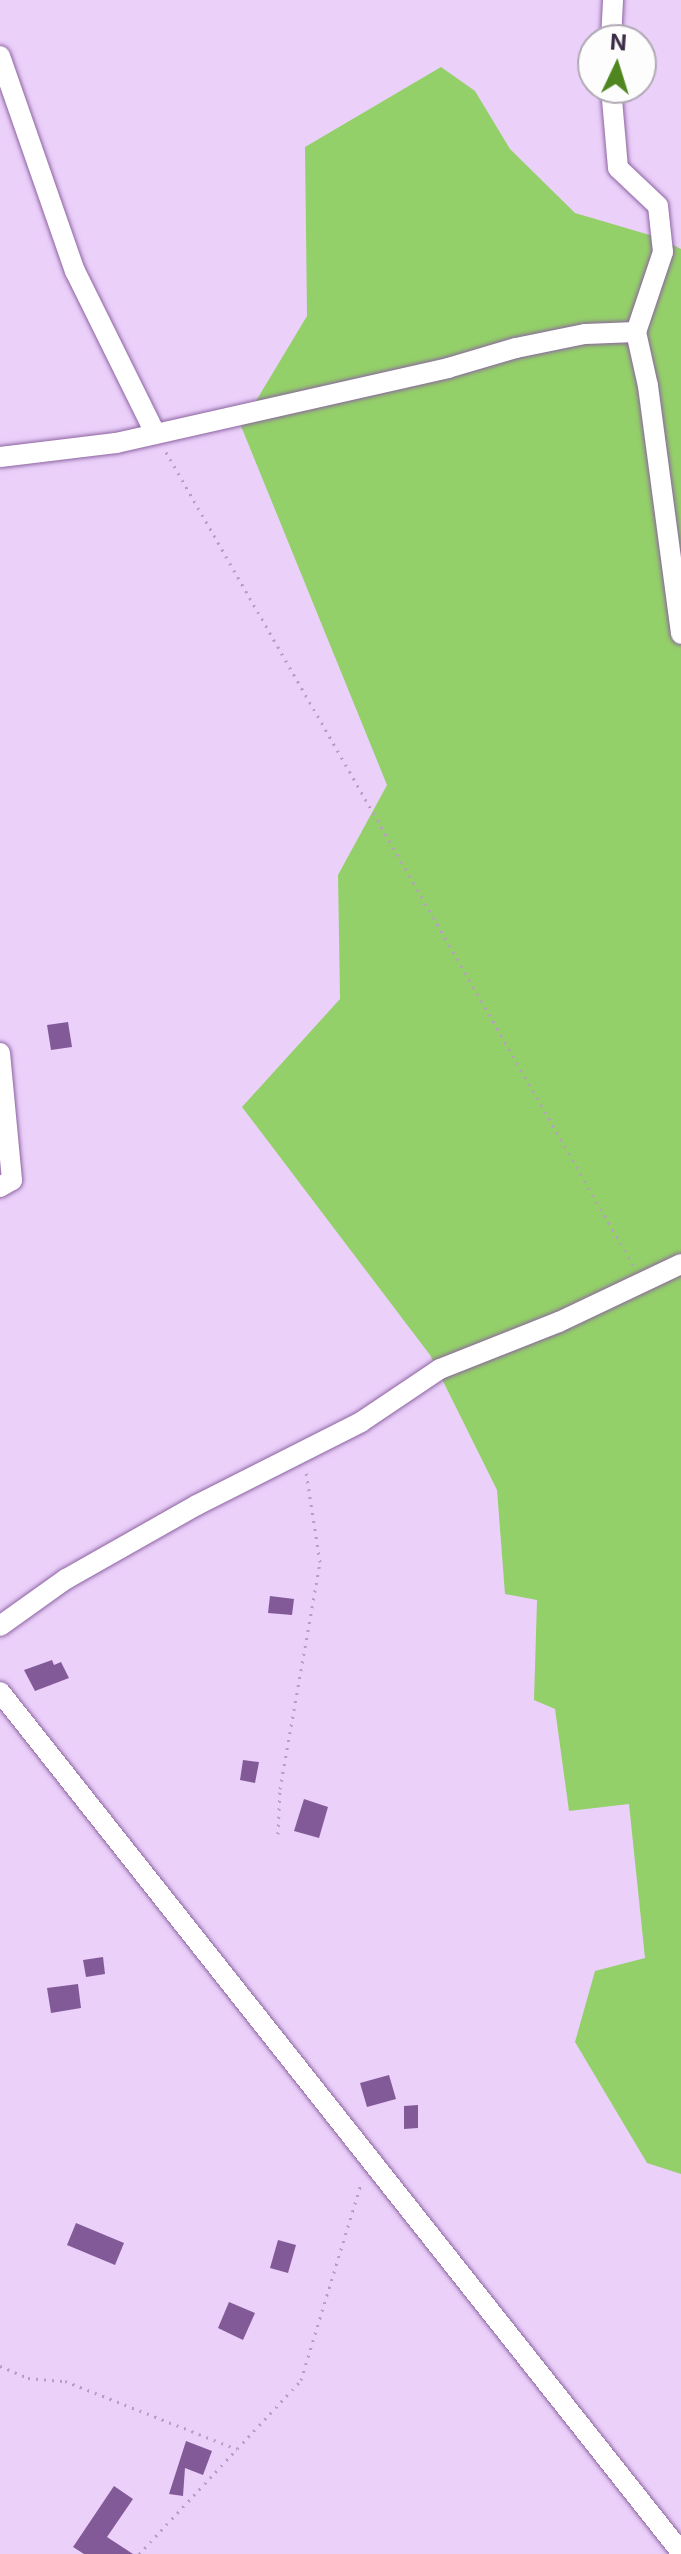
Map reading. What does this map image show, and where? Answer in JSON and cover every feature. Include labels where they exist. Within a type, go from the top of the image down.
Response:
[{"type":"street","points":[[612,24],[613,0]]},
{"type":"street","points":[[0,56],[75,271],[155,433]]},
{"type":"street","points":[[612,104],[618,168],[658,206],[663,252],[636,332],[648,386],[681,634]]},
{"type":"street","points":[[0,457],[116,443],[223,422],[516,348],[585,334],[636,332]]},
{"type":"street","points":[[0,1053],[12,1180],[0,1187]]},
{"type":"street","points":[[0,1626],[66,1579],[303,1448],[361,1422],[440,1369],[644,1284],[681,1264]]},
{"type":"street","points":[[0,1692],[681,2552]]},
{"type":"path","points":[[155,433],[644,1284]]},
{"type":"path","points":[[278,1834],[280,1789],[320,1562],[303,1448]]},
{"type":"path","points":[[139,2554],[301,2380],[369,2158]]},
{"type":"path","points":[[0,2366],[28,2378],[65,2381],[237,2449]]},
{"type":"green space","points":[[441,67],[475,91],[510,149],[575,213],[660,238],[681,249],[681,2174],[647,2163],[575,2042],[595,1971],[645,1958],[629,1804],[569,1811],[555,1709],[534,1700],[537,1600],[505,1594],[497,1490],[430,1355],[242,1107],[340,999],[338,875],[387,785],[241,426],[307,316],[305,147]]},
{"type":"building","points":[[68,1022],[72,1047],[51,1050],[47,1025]]},
{"type":"building","points":[[270,1596],[294,1599],[292,1615],[268,1613]]},
{"type":"building","points":[[52,1660],[54,1665],[61,1662],[69,1678],[35,1691],[24,1670]]},
{"type":"building","points":[[243,1760],[259,1762],[255,1783],[240,1780]]},
{"type":"building","points":[[304,1799],[328,1807],[319,1838],[294,1831]]},
{"type":"building","points":[[103,1957],[105,1974],[86,1977],[83,1960]]},
{"type":"building","points":[[78,1984],[81,2008],[51,2013],[47,1988]]},
{"type":"building","points":[[389,2075],[396,2099],[367,2107],[360,2083]]},
{"type":"building","points":[[418,2105],[418,2128],[404,2129],[404,2106]]},
{"type":"building","points":[[76,2223],[124,2243],[115,2265],[67,2245]]},
{"type":"building","points":[[278,2240],[296,2245],[288,2273],[270,2268]]},
{"type":"building","points":[[229,2302],[255,2313],[243,2340],[218,2328]]},
{"type":"building","points":[[186,2441],[212,2451],[203,2475],[185,2468],[183,2496],[169,2494]]},
{"type":"building","points":[[114,2486],[133,2499],[107,2537],[133,2554],[84,2554],[73,2547]]}]
